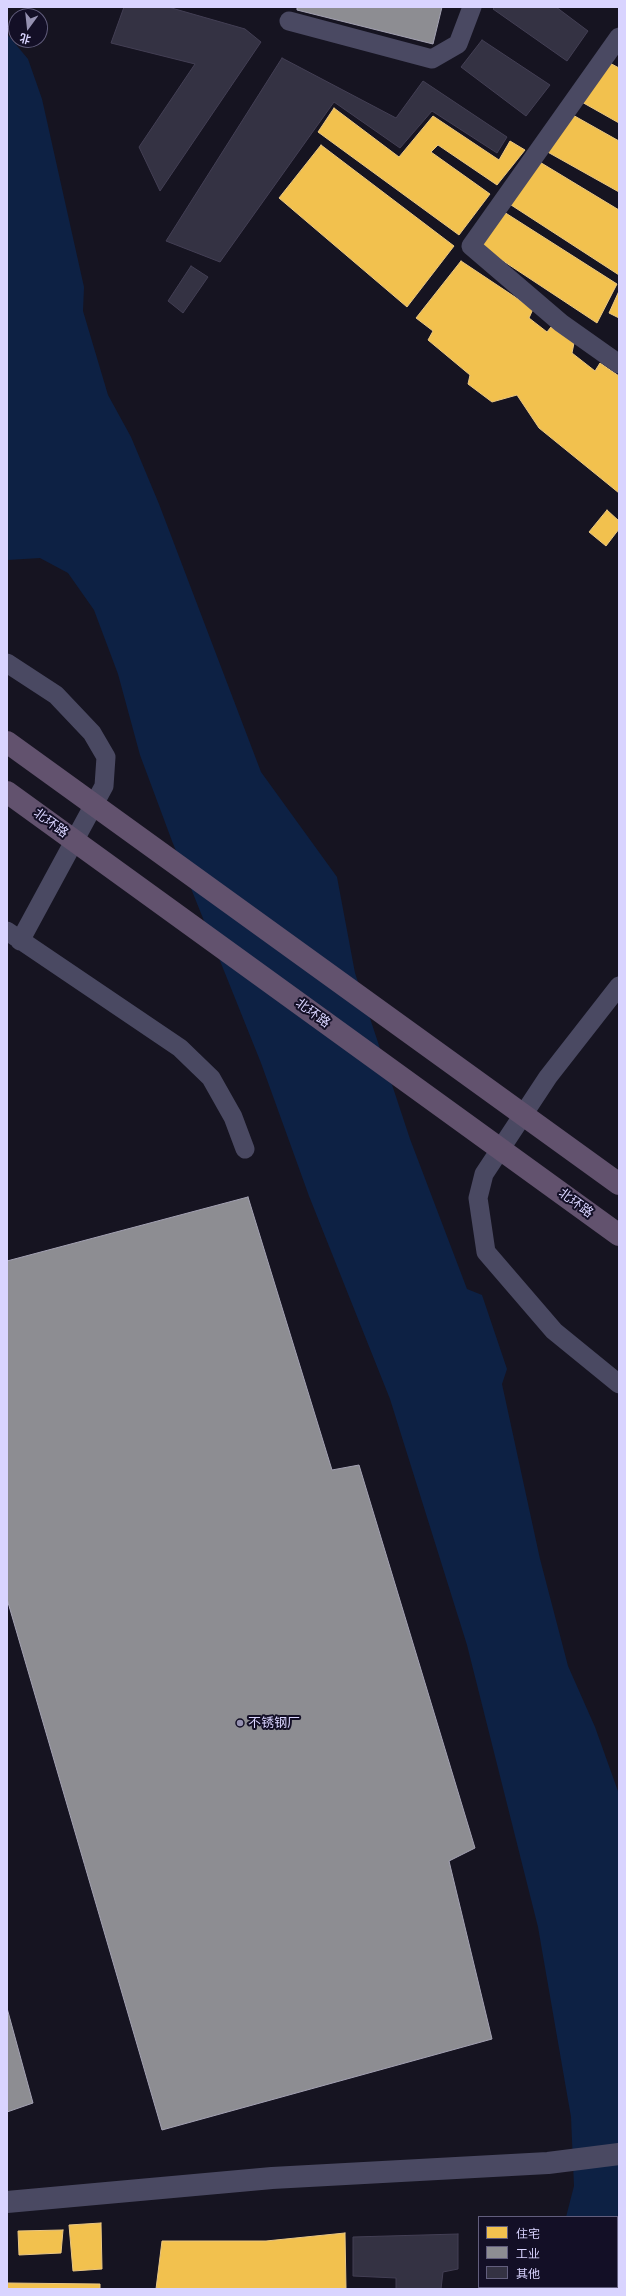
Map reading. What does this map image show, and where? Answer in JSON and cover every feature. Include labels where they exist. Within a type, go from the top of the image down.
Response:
[{"type":"highway","points":[[7,735],[50,773]]},
{"type":"highway","points":[[7,742],[613,1179]]},
{"type":"highway","name":"北环路","points":[[13,797],[577,1203],[619,1235]]},
{"type":"highway","points":[[577,1203],[619,1240]]},
{"type":"street","points":[[289,21],[432,59],[458,44],[472,7]]},
{"type":"street","points":[[619,37],[471,246],[561,323],[619,364]]},
{"type":"street","points":[[7,663],[56,695],[92,733],[106,757],[104,786],[14,936],[180,1048],[211,1078],[233,1117],[246,1149]]},
{"type":"street","points":[[619,986],[548,1077],[484,1174],[478,1198],[486,1252],[554,1331],[619,1384]]},
{"type":"street","points":[[7,2202],[272,2178],[548,2163],[619,2154]]},
{"type":"water","points":[[7,34],[8,48],[19,48],[28,59],[42,99],[84,287],[83,311],[108,395],[131,437],[159,504],[261,772],[337,877],[355,973],[410,1139],[467,1289],[482,1295],[507,1369],[502,1384],[540,1559],[568,1666],[595,1727],[619,1794],[619,2289],[557,2289],[618,2288],[618,2216],[566,2216],[574,2186],[571,2117],[538,1927],[467,1645],[390,1399],[309,1196],[261,1063],[172,841],[140,755],[118,674],[94,610],[68,573],[40,558],[7,560]]},
{"type":"building: 住宅","points":[[608,62],[619,68],[619,123],[580,101]]},
{"type":"building: 住宅","points":[[334,108],[399,157],[433,116],[499,160],[510,141],[525,150],[497,185],[438,145],[431,152],[490,194],[459,235],[318,132]]},
{"type":"building: 住宅","points":[[571,114],[619,141],[619,192],[544,150]]},
{"type":"building: 住宅","points":[[321,145],[454,246],[407,307],[279,198]]},
{"type":"building: 住宅","points":[[538,161],[619,210],[619,275],[508,203]]},
{"type":"building: 住宅","points":[[504,212],[617,284],[597,323],[479,245]]},
{"type":"building: 住宅","points":[[461,261],[533,309],[529,318],[547,332],[551,327],[574,343],[572,353],[595,371],[600,363],[619,376],[619,493],[539,428],[517,395],[492,402],[468,384],[470,375],[428,340],[433,331],[416,318]]},
{"type":"building: 住宅","points":[[619,291],[619,318],[609,313]]},
{"type":"building: 住宅","points":[[607,510],[619,521],[619,529],[606,546],[589,532]]},
{"type":"building: 住宅","points":[[101,2223],[102,2269],[73,2271],[69,2225]]},
{"type":"building: 住宅","points":[[63,2230],[61,2253],[19,2255],[18,2231]]},
{"type":"building: 住宅","points":[[345,2233],[346,2289],[156,2289],[162,2241],[266,2241]]},
{"type":"building: 住宅","points":[[7,2283],[100,2284],[100,2289],[7,2289]]},
{"type":"building: 工业","points":[[297,7],[442,7],[433,44],[297,10]]},
{"type":"building: 工业","name":"不锈钢厂","points":[[248,1197],[332,1470],[359,1465],[475,1848],[449,1861],[492,2039],[162,2130],[7,1599],[7,1261]]},
{"type":"building: 工业","points":[[7,2008],[33,2103],[7,2112]]},
{"type":"building: 其他","points":[[124,7],[168,7],[245,29],[261,42],[160,191],[139,147],[195,64],[111,43]]},
{"type":"building: 其他","points":[[495,7],[556,7],[588,31],[567,61],[493,9]]},
{"type":"building: 其他","points":[[482,40],[550,85],[526,116],[461,67]]},
{"type":"building: 其他","points":[[282,58],[396,118],[423,81],[507,137],[497,153],[432,111],[400,148],[334,102],[220,262],[166,241]]},
{"type":"building: 其他","points":[[191,266],[208,277],[183,313],[168,301]]},
{"type":"building: 其他","points":[[458,2234],[458,2269],[443,2272],[441,2289],[396,2289],[396,2278],[353,2276],[353,2237]]},
{"type":"place","name":"不锈钢厂","points":[[240,1723]]}]
